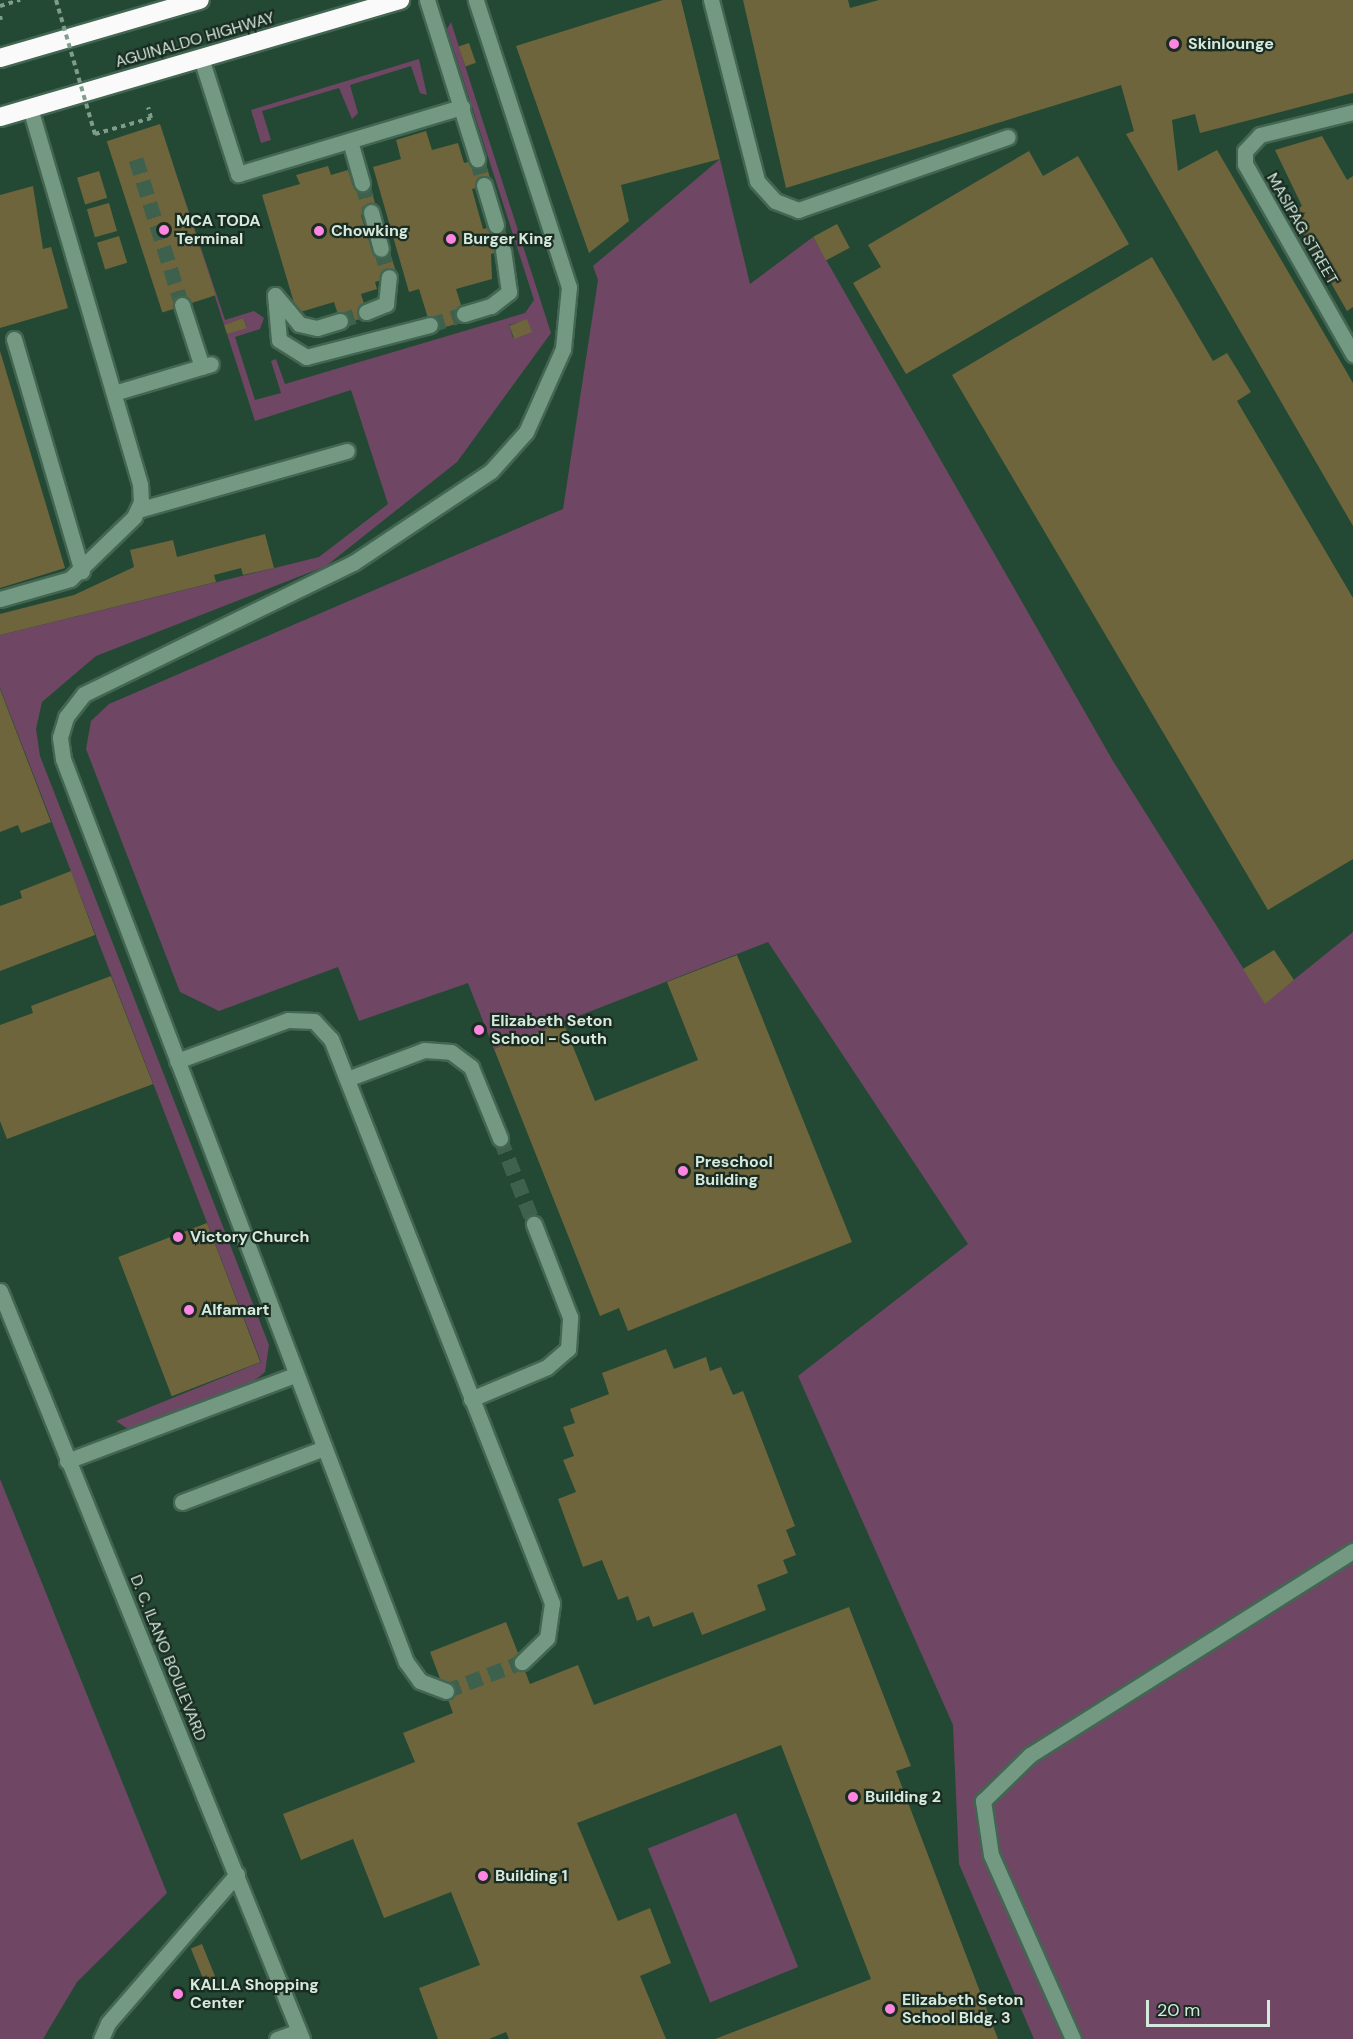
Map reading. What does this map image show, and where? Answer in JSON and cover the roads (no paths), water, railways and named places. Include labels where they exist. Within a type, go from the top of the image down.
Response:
[{"type":"highway","points":[[0,58],[196,0]]},
{"type":"highway","name":"AGUINALDO HIGHWAY","points":[[0,117],[400,0]]},
{"type":"street","points":[[428,0],[477,159]]},
{"type":"street","points":[[446,1691],[420,1681],[406,1662],[295,1375],[63,759],[60,738],[66,717],[84,694],[106,681],[353,563],[491,471],[526,432],[562,349],[569,287],[476,0]]},
{"type":"street","points":[[711,0],[757,181],[775,201],[798,210],[1008,137]]},
{"type":"street","points":[[201,58],[238,174],[462,107]]},
{"type":"street","points":[[30,108],[140,484],[138,510]]},
{"type":"street","name":"MASIPAG STREET","points":[[1353,112],[1260,135],[1245,152],[1250,176],[1353,354]]},
{"type":"street","points":[[350,141],[362,183]]},
{"type":"street","points":[[484,185],[496,225]]},
{"type":"street","points":[[371,212],[381,249]]},
{"type":"street","points":[[464,314],[491,306],[509,292],[504,250]]},
{"type":"street","points":[[366,312],[386,304],[389,277]]},
{"type":"street","points":[[340,321],[317,328],[299,324],[275,295],[279,340],[306,357],[430,325]]},
{"type":"street","points":[[114,393],[206,365],[182,304]]},
{"type":"street","points":[[14,339],[82,570]]},
{"type":"street","points":[[0,600],[82,570],[138,510],[347,451]]},
{"type":"street","points":[[177,1061],[288,1020],[314,1022],[332,1039],[552,1603],[547,1638],[522,1662]]},
{"type":"street","points":[[347,1079],[424,1050],[451,1052],[471,1067],[500,1138]]},
{"type":"street","points":[[471,1399],[547,1367],[568,1348],[570,1317],[534,1224]]},
{"type":"street","name":"D. C. ILANO BOULEVARD","points":[[0,1291],[300,2035]]},
{"type":"street","points":[[67,1461],[295,1375]]},
{"type":"street","points":[[182,1502],[324,1448]]},
{"type":"street","points":[[1073,2039],[991,1855],[983,1801],[1030,1755],[1353,1551]]},
{"type":"street","points":[[100,2039],[120,2008],[237,1874]]},
{"type":"street","points":[[277,2039],[300,2035]]},
{"type":"tunnel","points":[[136,159],[182,305]]},
{"type":"tunnel","points":[[477,159],[484,185]]},
{"type":"tunnel","points":[[362,183],[371,212]]},
{"type":"tunnel","points":[[496,225],[503,250]]},
{"type":"tunnel","points":[[381,249],[389,277]]},
{"type":"tunnel","points":[[340,321],[366,312]]},
{"type":"tunnel","points":[[430,325],[464,314]]},
{"type":"tunnel","points":[[500,1138],[534,1224]]},
{"type":"tunnel","points":[[446,1691],[522,1662]]},
{"type":"place","name":"Skinlounge","points":[[1174,44]]},
{"type":"place","name":"MCA TODA Terminal","points":[[164,230]]},
{"type":"place","name":"Chowking","points":[[319,231]]},
{"type":"place","name":"Burger King","points":[[451,239]]},
{"type":"place","name":"Elizabeth Seton School - South","points":[[479,1030]]},
{"type":"place","name":"Preschool Building","points":[[683,1171]]},
{"type":"place","name":"Victory Church","points":[[178,1237]]},
{"type":"place","name":"Alfamart","points":[[189,1310]]},
{"type":"place","name":"Building 2","points":[[853,1797]]},
{"type":"place","name":"Building 1","points":[[483,1876]]},
{"type":"place","name":"KALLA Shopping Center","points":[[178,1994]]},
{"type":"place","name":"Elizabeth Seton School Bldg. 3","points":[[890,2009]]}]
